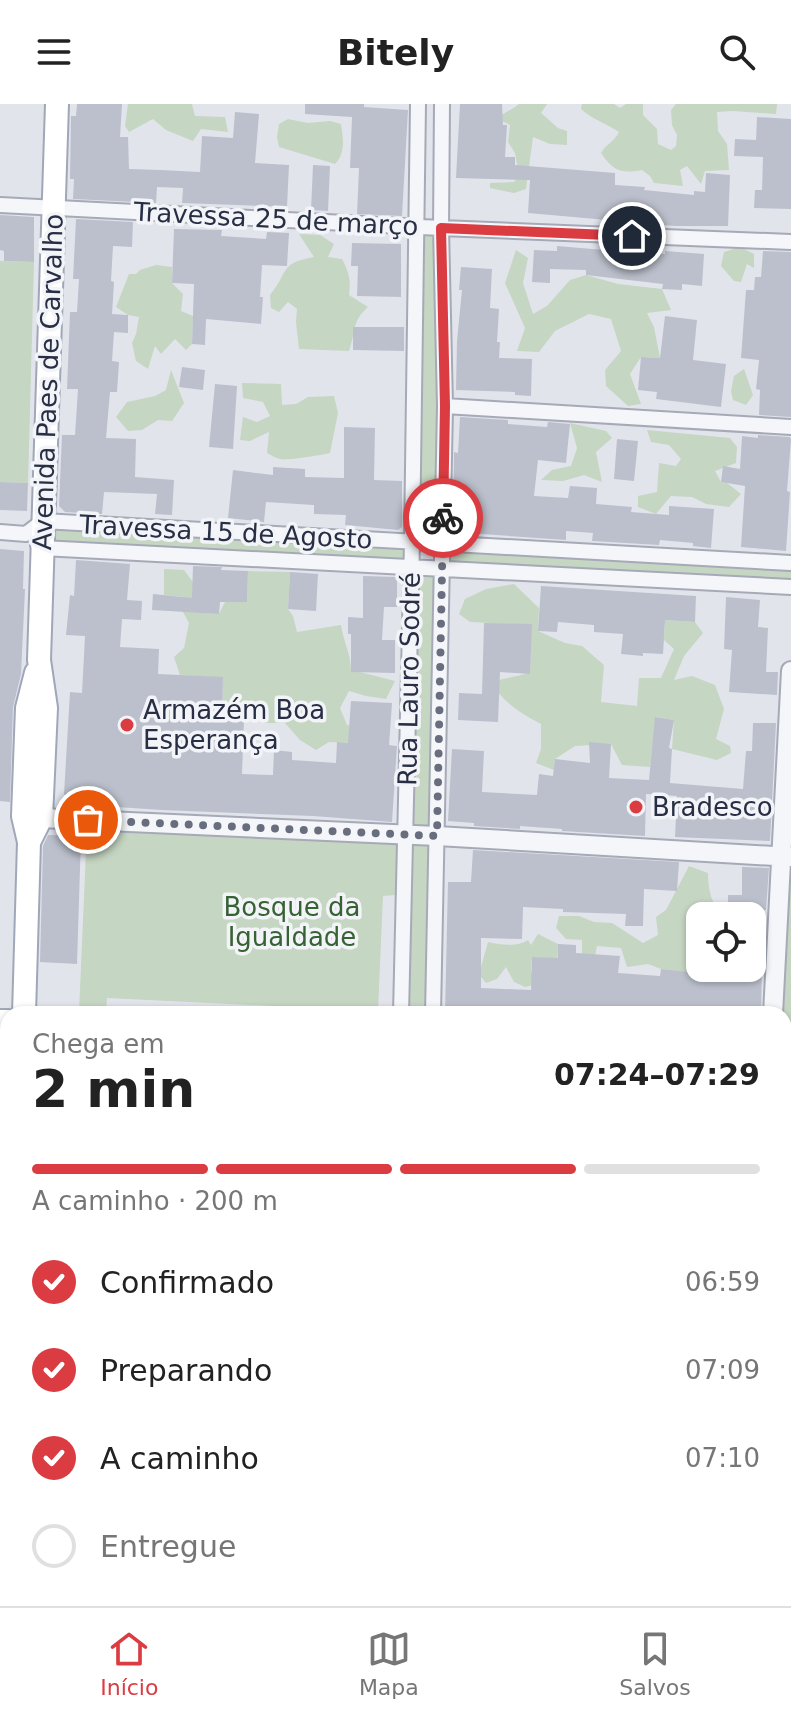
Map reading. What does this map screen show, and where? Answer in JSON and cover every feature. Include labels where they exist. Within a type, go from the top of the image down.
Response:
[{"type":"main road","name":"Avenida Paes de Carvalho","points":[[24,1006],[32,817],[27,708],[39,660],[37,535],[57,104]]},
{"type":"main road","points":[[0,815],[32,817]]},
{"type":"street","name":"Rua Lauro Sodré","points":[[401,1006],[418,104]]},
{"type":"street","name":"Rua Lauro Sodré","points":[[433,1006],[445,406],[442,104]]},
{"type":"street","name":"Travessa 25 de março","points":[[0,205],[416,227],[791,242]]},
{"type":"street","points":[[445,406],[791,427]]},
{"type":"street","name":"Travessa 15 de Agosto","points":[[0,532],[410,569],[791,587]]},
{"type":"street","name":"Travessa 15 de Agosto","points":[[37,535],[442,543],[791,563]]},
{"type":"street","points":[[774,1006],[786,857],[791,671]]},
{"type":"street","points":[[32,817],[437,836],[786,857]]},
{"type":"green space","points":[[128,104],[192,104],[195,116],[225,117],[228,132],[201,129],[193,141],[166,130],[153,119],[129,132],[125,126]]},
{"type":"green space","points":[[519,104],[547,104],[541,113],[558,128],[567,131],[567,145],[550,144],[533,137],[526,189],[514,193],[490,188],[490,183],[514,182],[519,175],[515,153],[508,142],[510,125],[498,119]]},
{"type":"green space","points":[[582,104],[614,104],[620,108],[626,104],[643,104],[643,115],[657,129],[658,144],[671,150],[676,146],[677,135],[672,125],[671,110],[676,104],[777,104],[776,114],[717,112],[718,131],[727,144],[729,170],[705,171],[701,184],[687,166],[680,170],[683,186],[654,183],[642,170],[628,172],[610,164],[601,153],[619,132],[586,113],[581,109]]},
{"type":"green space","points":[[288,119],[341,124],[342,150],[335,164],[279,147],[279,124]]},
{"type":"green space","points":[[416,227],[441,228],[443,543],[791,563],[791,587],[441,570],[433,1006],[401,1006],[410,569],[42,548],[43,521],[412,542]],"holes":[[[412,542],[442,543],[440,569],[410,568]]]},
{"type":"green space","points":[[299,234],[320,235],[334,244],[328,257],[342,259],[349,277],[349,295],[368,307],[356,323],[349,351],[299,349],[297,309],[288,302],[279,312],[271,308],[270,295],[286,270],[295,262],[314,257]]},
{"type":"green space","points":[[740,247],[754,254],[754,268],[747,264],[741,282],[734,281],[721,266],[724,252]]},
{"type":"green space","points":[[516,250],[528,258],[523,283],[533,314],[547,306],[570,280],[586,275],[618,284],[662,289],[671,310],[647,313],[654,327],[660,358],[641,357],[630,374],[641,404],[628,406],[606,386],[605,370],[621,351],[611,319],[589,314],[555,331],[539,352],[517,351],[525,328],[505,283]]},
{"type":"green space","points":[[0,261],[34,262],[28,483],[0,482]]},
{"type":"green space","points":[[156,265],[172,267],[172,283],[183,294],[181,311],[193,316],[192,344],[186,350],[175,339],[161,354],[155,346],[148,369],[136,361],[132,343],[139,317],[128,315],[116,307],[129,274]]},
{"type":"green space","points":[[744,369],[753,395],[746,405],[733,400],[731,391],[734,376]]},
{"type":"green space","points":[[171,370],[184,403],[172,421],[158,420],[142,430],[128,431],[116,417],[127,402],[155,396],[166,390]]},
{"type":"green space","points":[[242,383],[281,384],[282,405],[296,404],[308,397],[334,396],[338,413],[330,453],[280,459],[267,453],[269,432],[250,441],[240,440],[243,417],[257,422],[270,416],[263,402],[243,398]]},
{"type":"green space","points":[[570,423],[606,431],[612,438],[596,452],[602,482],[584,475],[563,481],[541,480],[552,470],[571,466],[577,448]]},
{"type":"green space","points":[[647,430],[730,438],[737,447],[736,463],[715,471],[721,482],[741,494],[729,507],[706,504],[692,497],[671,496],[656,514],[638,507],[638,496],[657,492],[659,463],[676,466],[681,459],[669,445],[651,442]]},
{"type":"green space","points":[[164,569],[184,570],[193,582],[204,613],[219,614],[225,602],[247,602],[248,571],[290,572],[288,609],[297,632],[341,625],[351,672],[395,681],[386,699],[349,691],[340,708],[347,725],[374,731],[372,744],[329,742],[316,750],[300,740],[285,723],[265,723],[255,714],[244,720],[222,719],[223,678],[180,675],[174,657],[184,648],[189,623],[183,612],[184,597],[164,595]]},
{"type":"green space","points":[[514,584],[539,608],[538,631],[565,643],[582,646],[604,665],[601,702],[637,706],[639,678],[661,678],[674,649],[664,640],[665,620],[695,622],[703,633],[684,656],[674,680],[692,676],[715,685],[724,709],[716,739],[730,746],[731,753],[717,760],[672,749],[674,720],[656,717],[650,767],[622,765],[611,744],[575,746],[555,759],[554,770],[536,763],[541,749],[541,724],[512,706],[490,682],[530,673],[531,625],[470,622],[459,614],[465,599],[486,589]]},
{"type":"green space","points":[[791,671],[791,1006],[773,1006]]},
{"type":"green space","name":"Bosque da Igualdade","points":[[87,828],[399,843],[396,895],[383,896],[378,1006],[274,1006],[107,998],[106,1006],[79,1006]]},
{"type":"green space","points":[[689,866],[708,873],[714,902],[686,902],[686,972],[648,964],[627,967],[621,948],[597,946],[591,976],[582,974],[582,940],[566,939],[556,928],[559,916],[579,916],[594,922],[612,923],[643,943],[658,935],[656,917],[666,910]]},
{"type":"green space","points":[[538,934],[558,944],[557,979],[543,958],[532,957],[531,970],[537,984],[525,987],[514,982],[506,967],[497,979],[486,983],[481,977],[481,967],[488,942],[503,945],[528,940],[531,945]]},
{"type":"building","points":[[77,104],[122,104],[120,137],[128,137],[129,169],[200,172],[202,136],[233,138],[235,112],[259,114],[255,163],[289,165],[287,207],[182,203],[183,188],[157,187],[156,203],[73,199],[74,179],[70,179],[71,116],[76,116]]},
{"type":"building","points":[[305,104],[364,104],[364,107],[408,110],[402,216],[357,214],[359,168],[350,168],[352,117],[305,114]]},
{"type":"building","points":[[460,104],[502,104],[503,125],[507,125],[505,157],[515,157],[515,165],[615,173],[615,185],[694,195],[694,191],[705,192],[706,173],[730,175],[728,226],[675,226],[528,213],[530,180],[456,178]]},
{"type":"building","points":[[757,117],[791,119],[791,209],[754,208],[755,190],[762,190],[763,157],[734,156],[735,139],[756,140]]},
{"type":"building","points":[[313,165],[330,166],[328,211],[311,210]]},
{"type":"building","points":[[0,215],[34,217],[34,262],[4,261],[4,251],[0,250]]},
{"type":"building","points":[[76,219],[133,222],[132,247],[113,246],[112,314],[128,315],[128,333],[114,332],[112,361],[119,362],[117,392],[110,392],[106,438],[136,439],[135,477],[174,480],[172,515],[155,514],[157,494],[104,492],[102,514],[65,512],[59,506],[62,435],[75,435],[78,389],[67,389],[70,312],[77,312],[79,279],[73,279]]},
{"type":"building","points":[[174,229],[222,230],[221,236],[266,239],[267,232],[289,233],[287,266],[262,265],[261,324],[206,319],[205,345],[192,344],[194,284],[172,283]]},
{"type":"building","points":[[352,243],[401,244],[401,297],[357,296],[358,266],[351,266]]},
{"type":"building","points":[[557,246],[704,254],[702,286],[682,284],[682,290],[662,289],[663,284],[586,275],[586,270],[550,269],[550,283],[532,282],[534,250],[557,251]]},
{"type":"building","points":[[763,251],[791,252],[791,417],[759,415],[760,390],[756,389],[759,360],[741,358],[746,290],[754,290],[755,277],[761,277]]},
{"type":"building","points":[[461,267],[492,269],[490,308],[499,309],[499,358],[532,359],[531,396],[515,395],[515,392],[456,390]]},
{"type":"building","points":[[665,316],[697,320],[693,360],[726,364],[721,407],[656,399],[657,392],[638,390],[641,357],[660,358]]},
{"type":"building","points":[[353,327],[404,327],[404,351],[353,350]]},
{"type":"building","points":[[182,367],[205,370],[203,390],[179,387]]},
{"type":"building","points":[[215,384],[237,386],[233,449],[209,447]]},
{"type":"building","points":[[460,417],[508,420],[508,424],[547,427],[548,422],[570,424],[566,463],[538,460],[534,496],[568,498],[570,486],[597,488],[596,504],[632,507],[631,512],[669,515],[669,506],[714,509],[711,548],[660,540],[659,545],[592,541],[593,533],[566,531],[566,540],[453,532],[454,452],[458,453]]},
{"type":"building","points":[[344,427],[375,428],[374,480],[402,481],[402,527],[398,530],[345,525],[346,515],[314,514],[314,505],[266,502],[264,522],[228,518],[233,470],[273,475],[273,467],[305,469],[305,477],[344,478]]},
{"type":"building","points":[[758,435],[790,437],[791,440],[786,551],[741,547],[745,486],[721,482],[723,466],[740,469],[742,436],[758,438]]},
{"type":"building","points":[[617,439],[638,441],[634,481],[614,479]]},
{"type":"building","points":[[0,482],[28,483],[27,511],[0,510]]},
{"type":"building","points":[[0,549],[24,551],[21,674],[13,707],[10,802],[0,801]]},
{"type":"building","points":[[76,560],[130,564],[127,600],[142,601],[141,620],[122,619],[120,647],[159,649],[158,674],[223,677],[222,719],[244,720],[242,774],[273,775],[274,750],[292,752],[292,760],[336,763],[337,742],[348,743],[351,701],[392,703],[389,745],[397,746],[392,822],[71,804],[64,794],[70,692],[82,693],[85,636],[66,635],[70,595],[74,596]]},
{"type":"building","points":[[193,566],[248,571],[247,602],[220,602],[219,614],[152,610],[153,594],[192,598]]},
{"type":"building","points":[[290,572],[318,574],[316,611],[288,609]]},
{"type":"building","points":[[363,576],[397,577],[397,607],[384,607],[382,640],[395,640],[395,673],[351,672],[348,617],[363,618]]},
{"type":"building","points":[[541,586],[696,596],[695,622],[665,620],[663,654],[621,654],[623,634],[594,632],[594,625],[558,622],[557,632],[538,631]]},
{"type":"building","points":[[726,597],[760,600],[758,627],[768,628],[766,672],[778,672],[777,695],[729,692],[732,650],[724,649]]},
{"type":"building","points":[[484,623],[532,624],[530,674],[500,672],[498,722],[458,720],[459,693],[482,694]]},
{"type":"building","points":[[655,717],[674,720],[669,748],[672,749],[670,783],[743,789],[746,751],[752,751],[753,723],[776,723],[770,841],[675,837],[677,796],[646,794],[645,836],[520,826],[520,829],[474,826],[474,823],[448,821],[452,749],[484,751],[482,792],[537,795],[539,774],[553,776],[555,759],[590,763],[589,742],[611,744],[609,778],[649,780]]},
{"type":"building","points":[[48,835],[81,836],[77,964],[40,962],[43,846]]},
{"type":"building","points":[[473,850],[679,862],[677,891],[644,889],[643,926],[625,926],[626,914],[523,907],[522,939],[481,938],[481,988],[531,990],[532,957],[558,958],[558,944],[576,945],[576,953],[620,956],[618,973],[660,976],[661,969],[686,972],[686,982],[762,982],[761,1006],[445,1006],[448,882],[471,882]]},
{"type":"building","points":[[742,867],[769,868],[766,910],[766,902],[728,902],[728,895],[742,895]]},
{"type":"way so far","points":[[88,820],[437,836],[443,518]]},
{"type":"place","name":"Armazém Boa Esperança","points":[[127,725]]},
{"type":"place","name":"Bradesco","points":[[636,807]]},
{"type":"route","points":[[443,518],[445,406],[441,228],[632,236]]}]
